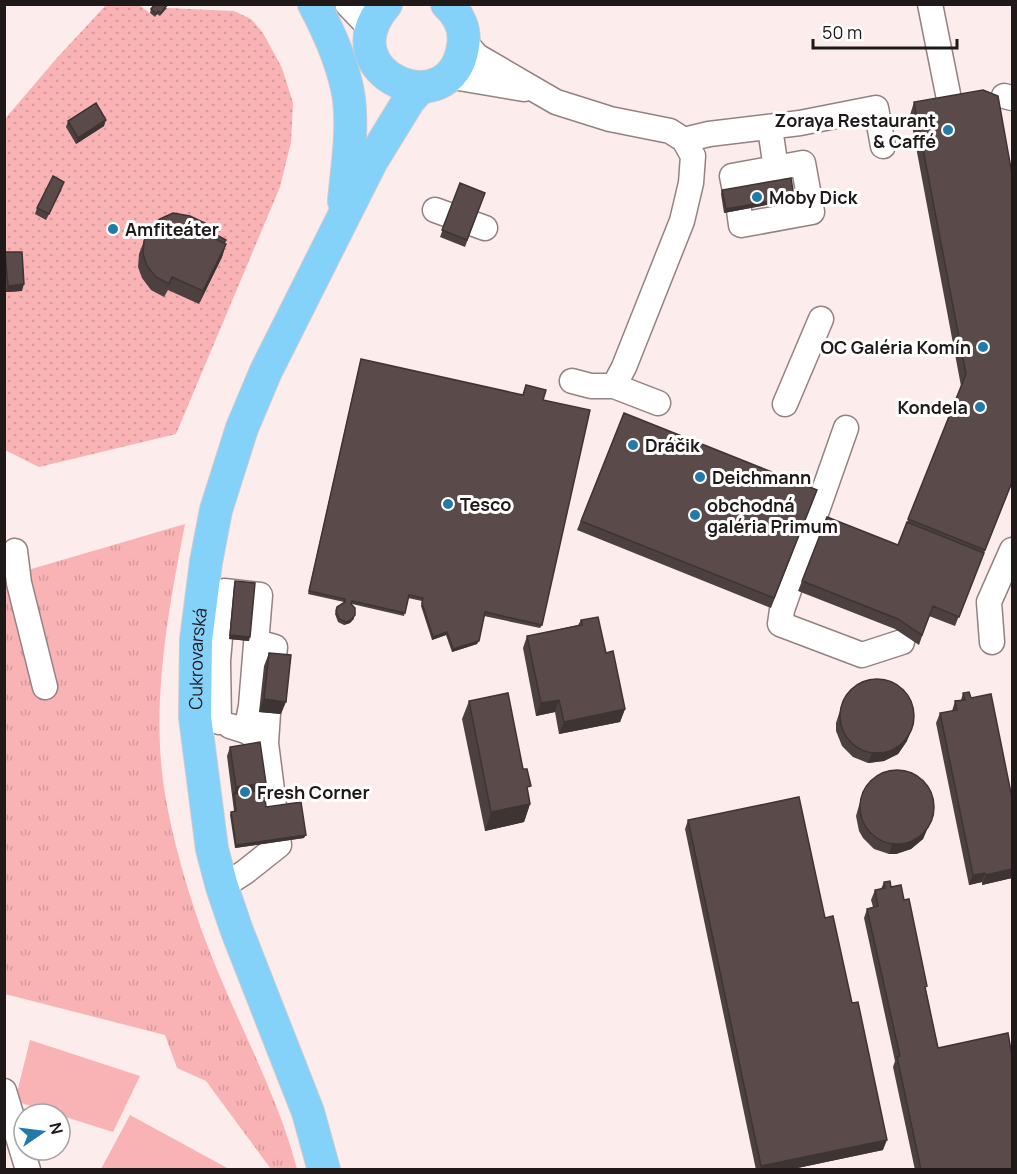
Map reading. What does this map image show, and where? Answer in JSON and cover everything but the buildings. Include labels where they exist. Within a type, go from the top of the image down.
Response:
[{"type":"main road","points":[[314,4],[337,49],[349,100],[349,150],[342,219]]},
{"type":"main road","name":"Cukrovarská","points":[[371,162],[382,107],[382,72],[374,59],[370,44],[378,17]]},
{"type":"main road","name":"Cukrovarská","points":[[324,1170],[244,862],[212,849],[207,720],[196,640],[206,562],[216,510],[242,428],[266,371],[371,162],[409,100],[457,66],[462,54],[460,19]]},
{"type":"main road","points":[[382,72],[393,81],[407,86],[434,82]]},
{"type":"street","points":[[347,4],[378,17]]},
{"type":"street","points":[[930,4],[948,94]]},
{"type":"street","points":[[460,19],[477,56],[535,91],[556,102],[610,118],[670,131],[684,140],[693,156],[682,221],[624,367],[614,386]]},
{"type":"street","points":[[434,82],[535,91]]},
{"type":"street","points":[[684,140],[709,134],[770,128],[876,108],[883,146]]},
{"type":"street","points":[[770,128],[776,168]]},
{"type":"street","points":[[803,163],[812,212],[741,225],[732,176],[776,168],[803,163]]},
{"type":"street","points":[[435,210],[485,228]]},
{"type":"street","points":[[785,404],[821,320]]},
{"type":"street","points":[[572,381],[591,386],[614,386],[658,402]]},
{"type":"street","points":[[846,428],[782,610],[780,624],[862,655],[902,642]]},
{"type":"street","points":[[15,551],[19,583],[45,687]]},
{"type":"street","points":[[992,642],[989,602],[1010,559]]},
{"type":"street","points":[[244,862],[279,845],[274,800],[256,737],[251,706],[260,635],[224,591],[218,661],[207,720],[256,737]]},
{"type":"street","points":[[222,618],[260,635]]},
{"type":"street","points":[[218,661],[260,635]]},
{"type":"street","points":[[256,737],[268,713]]},
{"type":"street","points":[[250,804],[274,800]]},
{"type":"street","points":[[4,1091],[28,1170]]},
{"type":"green space","points":[[106,5],[139,5],[155,17],[157,14],[160,16],[167,8],[234,11],[251,19],[263,33],[282,68],[293,103],[291,142],[280,187],[176,434],[39,467],[5,450],[4,120]]},
{"type":"green space","points":[[185,524],[168,619],[161,684],[160,749],[166,801],[181,865],[201,928],[279,1112],[297,1169],[271,1169],[206,1081],[177,1068],[165,1035],[5,994],[4,577]]},
{"type":"green space","points":[[30,1040],[140,1076],[113,1132],[72,1119],[72,1102],[15,1101]]},
{"type":"green space","points":[[130,1115],[229,1169],[101,1169]]},
{"type":"place","name":"Zoraya Restaurant & Caffé","points":[[948,130]]},
{"type":"place","name":"Moby Dick","points":[[757,197]]},
{"type":"place","name":"Amfiteáter","points":[[113,229]]},
{"type":"place","name":"OC Galéria Komín","points":[[983,347]]},
{"type":"place","name":"Kondela","points":[[980,407]]},
{"type":"place","name":"Dráčik","points":[[633,445]]},
{"type":"place","name":"Deichmann","points":[[700,477]]},
{"type":"place","name":"Tesco","points":[[448,504]]},
{"type":"place","name":"obchodná galéria Primum","points":[[695,515]]},
{"type":"place","name":"Fresh Corner","points":[[245,792]]}]
